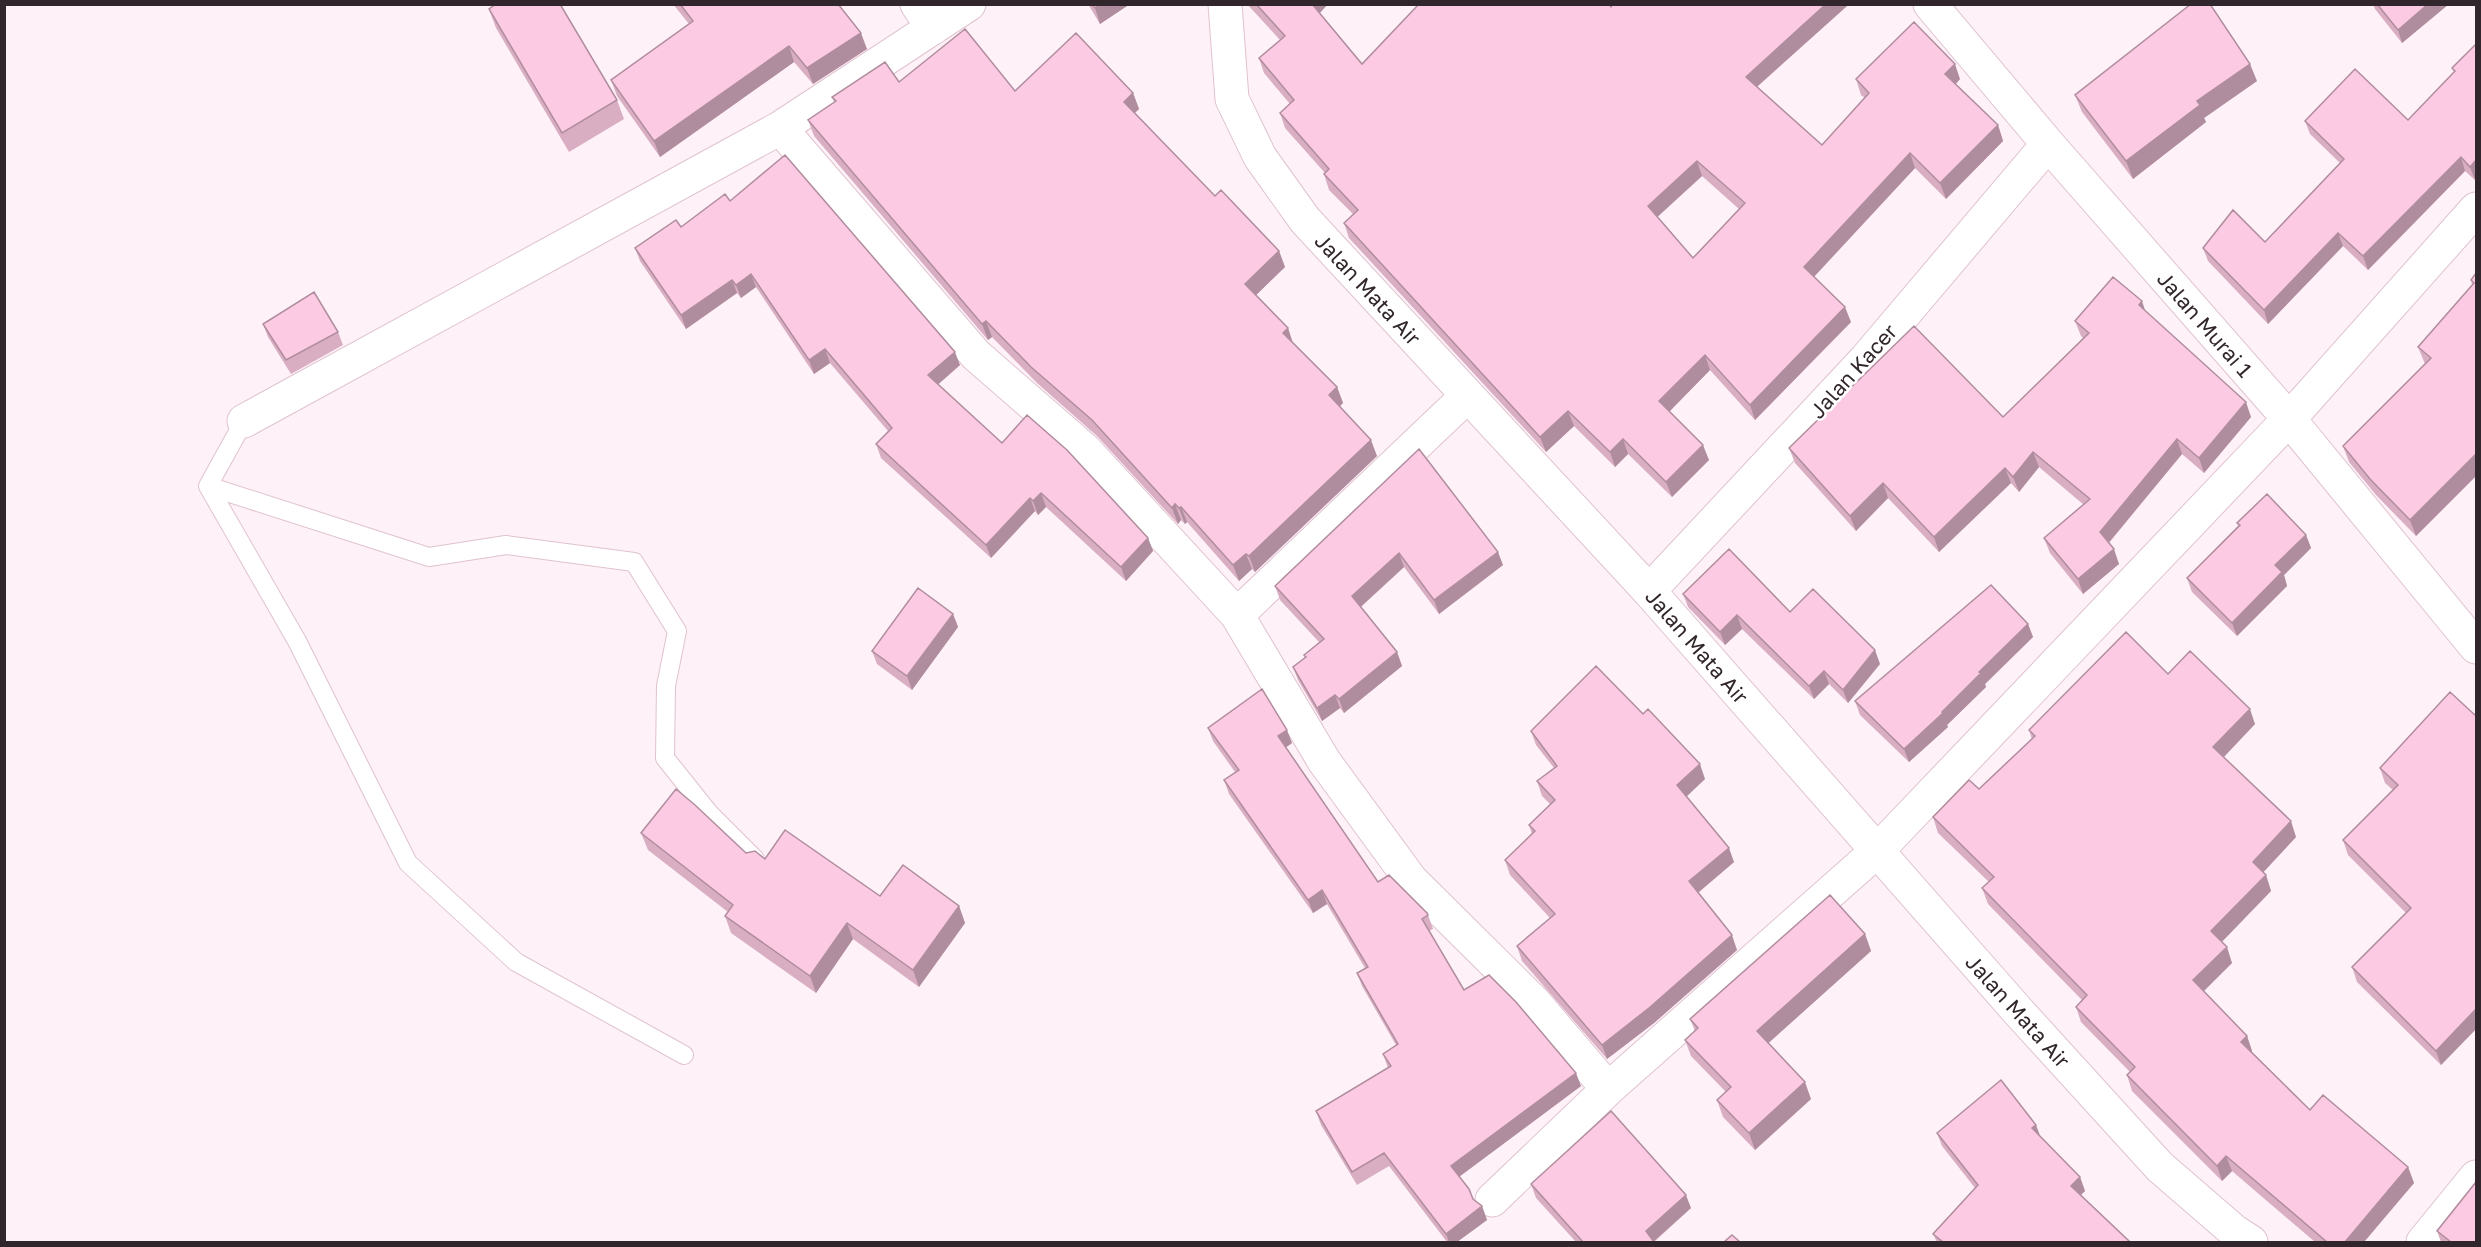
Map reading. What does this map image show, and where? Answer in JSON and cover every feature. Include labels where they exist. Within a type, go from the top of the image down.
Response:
[{"type":"street","points":[[244,421],[780,128],[925,16],[969,4]]},
{"type":"street","name":"Jalan Mata Air","points":[[1225,4],[1232,99],[1260,157],[1305,220],[1649,591],[2016,1010],[2160,1167],[2234,1231],[2251,1242]]},
{"type":"street","name":"Jalan Murai 1","points":[[1930,4],[2048,144],[2289,419],[2476,647]]},
{"type":"street","points":[[780,128],[976,355],[1085,450],[1238,615],[1324,761],[1411,880],[1535,1003],[1608,1089]]},
{"type":"street","name":"Jalan Kacer","points":[[1649,591],[1866,359],[2048,144]]},
{"type":"street","points":[[1492,1200],[1608,1089],[1877,851],[2289,419],[2476,209]]},
{"type":"street","points":[[1238,615],[1467,396]]},
{"type":"street","points":[[2423,1242],[2476,1177]]},
{"type":"lane","points":[[208,486],[244,421]]},
{"type":"lane","points":[[208,486],[429,557],[506,545],[634,562],[677,631],[666,686],[665,758],[709,813],[755,859]]},
{"type":"lane","points":[[208,486],[297,640],[408,863],[516,962],[684,1055]]},
{"type":"building","points":[[496,4],[560,4],[617,100],[562,133],[489,9]]},
{"type":"building","points":[[680,4],[838,4],[861,33],[807,68],[789,46],[654,141],[611,80],[693,21]]},
{"type":"building","points":[[1256,4],[1312,4],[1362,64],[1419,4],[1609,4],[1611,7],[1613,4],[1826,4],[1746,77],[1822,145],[1869,93],[1856,79],[1914,22],[1955,64],[1945,74],[1998,125],[1940,183],[1910,153],[1804,267],[1845,307],[1750,405],[1705,355],[1659,401],[1703,445],[1666,482],[1623,439],[1610,452],[1568,411],[1540,437],[1344,223],[1358,210],[1324,174],[1329,169],[1280,113],[1294,100],[1259,58],[1285,36]],"holes":[[[1697,161],[1745,203],[1693,258],[1648,206]]]},
{"type":"building","points":[[2191,4],[2210,4],[2250,64],[2197,101],[2200,105],[2126,161],[2075,95]]},
{"type":"building","points":[[2377,4],[2428,4],[2398,30]]},
{"type":"building","points":[[965,29],[1015,91],[1076,33],[1133,93],[1124,102],[1215,196],[1221,190],[1279,251],[1245,284],[1288,328],[1283,333],[1337,387],[1329,395],[1371,440],[1249,556],[1246,554],[1233,565],[1181,507],[1175,504],[1172,508],[1092,420],[1031,367],[986,321],[982,324],[808,120],[836,101],[832,97],[885,62],[899,82]]},
{"type":"building","points":[[2476,44],[2476,160],[2470,167],[2461,157],[2363,256],[2338,233],[2264,310],[2203,248],[2233,210],[2265,242],[2344,159],[2305,121],[2355,69],[2408,120],[2455,71],[2452,68]]},
{"type":"building","points":[[785,155],[955,352],[928,375],[1002,443],[1027,415],[1067,450],[1148,538],[1121,567],[1041,493],[1033,501],[1030,498],[986,545],[876,444],[892,428],[825,349],[809,360],[751,274],[736,285],[732,280],[681,315],[635,248],[676,220],[681,227],[725,194],[730,201]]},
{"type":"building","points":[[2476,273],[2476,454],[2410,520],[2370,479],[2343,446],[2431,358],[2418,347],[2474,283],[2471,280]]},
{"type":"building","points":[[2113,277],[2142,301],[2139,305],[2246,402],[2199,458],[2177,439],[2100,532],[2114,549],[2078,579],[2044,538],[2090,499],[2033,452],[2013,477],[2005,468],[1934,537],[1883,483],[1850,516],[1789,448],[1914,326],[2003,417],[2089,333],[2075,321]]},
{"type":"building","points":[[314,292],[338,332],[286,360],[263,324]]},
{"type":"building","points":[[1419,449],[1498,552],[1434,600],[1399,553],[1352,596],[1397,652],[1339,699],[1335,695],[1317,708],[1293,667],[1324,639],[1275,586]]},
{"type":"building","points":[[2267,494],[2306,535],[2275,565],[2282,572],[2232,623],[2187,578],[2240,525],[2237,523]]},
{"type":"building","points":[[1729,549],[1790,612],[1813,589],[1875,650],[1843,690],[1824,671],[1809,686],[1737,615],[1720,632],[1683,594]]},
{"type":"building","points":[[1991,585],[2028,624],[1979,672],[1981,673],[1943,713],[1904,749],[1855,701]]},
{"type":"building","points":[[918,588],[953,614],[907,676],[872,651]]},
{"type":"building","points":[[2126,632],[2168,674],[2190,651],[2250,709],[2213,747],[2291,821],[2253,862],[2266,875],[2211,931],[2227,947],[2193,980],[2247,1036],[2241,1042],[2310,1110],[2323,1095],[2408,1167],[2345,1242],[2327,1242],[2226,1156],[2217,1166],[2127,1075],[2135,1067],[2076,1007],[2087,995],[1982,888],[1994,877],[1933,817],[1969,780],[1979,789],[2035,736],[2029,730]]},
{"type":"building","points":[[1596,666],[1643,714],[1648,709],[1700,764],[1677,785],[1729,848],[1689,881],[1732,935],[1649,1008],[1602,1045],[1517,946],[1555,914],[1505,860],[1535,831],[1529,825],[1555,800],[1537,781],[1557,766],[1531,731]]},
{"type":"building","points":[[1262,689],[1287,730],[1278,736],[1378,882],[1389,875],[1427,913],[1428,915],[1422,919],[1464,990],[1489,975],[1516,1002],[1576,1073],[1451,1166],[1469,1189],[1473,1199],[1482,1206],[1446,1234],[1384,1153],[1352,1172],[1316,1111],[1391,1066],[1383,1054],[1398,1044],[1357,973],[1368,967],[1322,890],[1308,900],[1224,780],[1239,770],[1208,728]]},
{"type":"building","points":[[2450,692],[2476,716],[2476,1009],[2436,1051],[2352,967],[2411,908],[2343,840],[2398,785],[2380,768]]},
{"type":"building","points":[[676,789],[746,853],[755,851],[765,859],[785,830],[880,896],[903,865],[959,906],[913,970],[847,923],[810,976],[725,916],[733,905],[641,833]]},
{"type":"building","points":[[1830,895],[1865,934],[1757,1031],[1805,1082],[1749,1133],[1717,1100],[1731,1087],[1685,1040],[1698,1028],[1690,1019]]},
{"type":"building","points":[[2001,1080],[2036,1125],[2032,1128],[2080,1177],[2071,1186],[2130,1242],[1943,1242],[1933,1234],[1978,1185],[1937,1133]]},
{"type":"building","points":[[1611,1111],[1686,1195],[1646,1231],[1654,1242],[1583,1242],[1531,1184]]},
{"type":"building","points":[[2476,1182],[2476,1242],[2451,1242],[2437,1231]]},
{"type":"building","points":[[1732,1235],[1740,1242],[1724,1242]]}]
